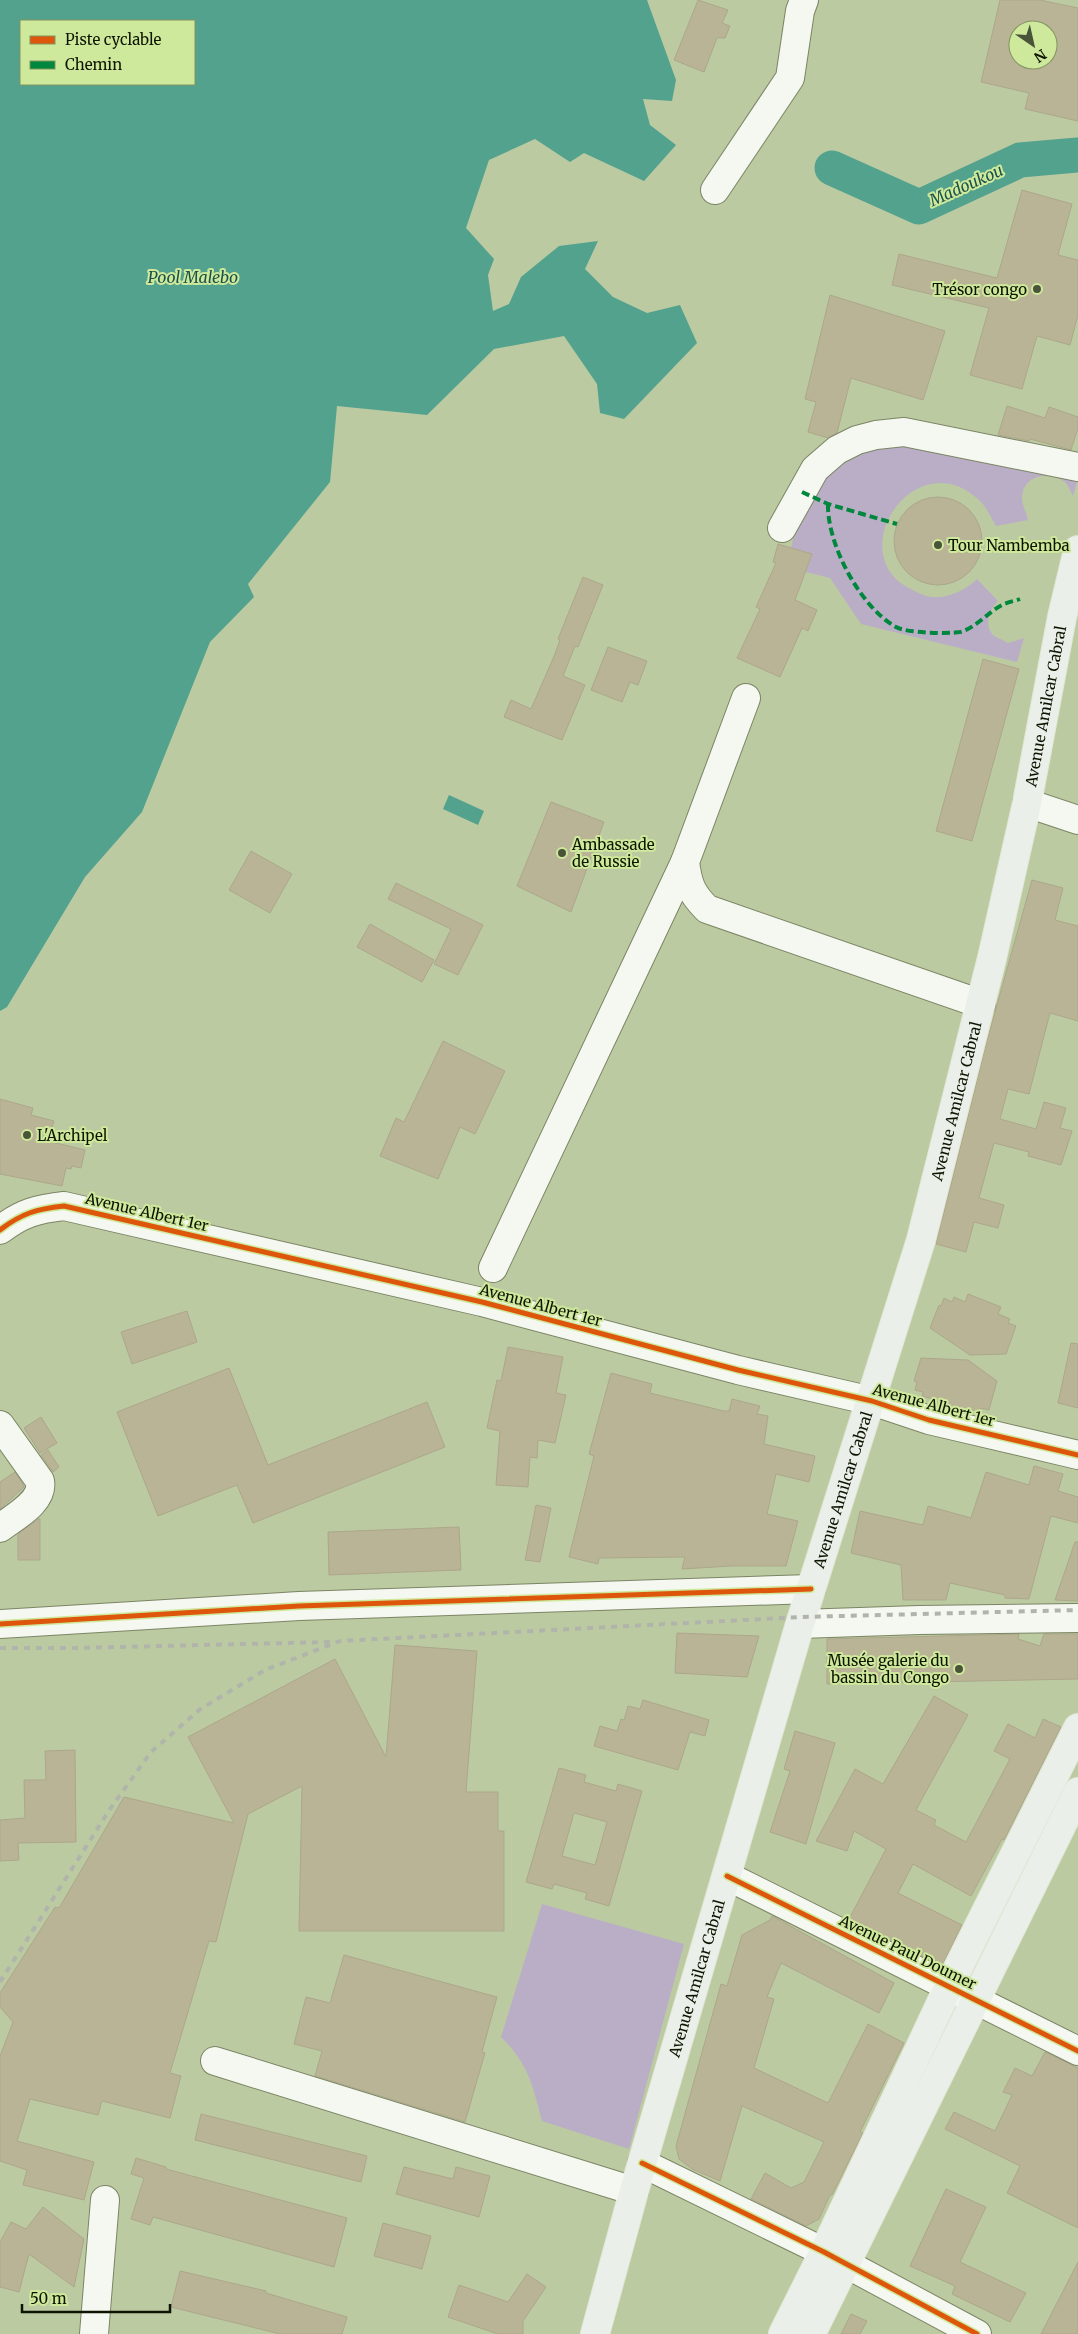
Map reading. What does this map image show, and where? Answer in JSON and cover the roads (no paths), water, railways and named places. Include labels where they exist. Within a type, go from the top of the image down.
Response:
[{"type":"main road","name":"Avenue Amilcar Cabral","points":[[595,2334],[642,2163],[800,1624],[872,1401],[921,1240],[981,1004],[1027,804],[1062,617],[1078,550]]},
{"type":"main road","name":"Avenue Paul Doumer","points":[[811,2334],[836,2258],[907,2076],[949,1986],[1068,1775],[1078,1728]]},
{"type":"main road","name":"Avenue Paul Doumer","points":[[783,2334],[836,2258],[932,2090],[1078,1792]]},
{"type":"main road","points":[[907,2076],[932,2090]]},
{"type":"street","points":[[715,190],[790,78],[800,11],[804,0]]},
{"type":"street","points":[[782,528],[815,469],[837,450],[857,440],[876,435],[904,432],[1078,467]]},
{"type":"street","points":[[493,1268],[686,862],[746,698]]},
{"type":"street","points":[[1027,804],[1078,820]]},
{"type":"street","points":[[686,862],[688,882],[697,898],[707,909]]},
{"type":"street","points":[[659,917],[690,907],[707,909],[981,1004]]},
{"type":"street","name":"Avenue Albert 1er","points":[[0,1230],[16,1218],[35,1210],[64,1206],[482,1302],[738,1370],[872,1401],[929,1420],[1078,1455]]},
{"type":"street","points":[[0,1425],[40,1481],[41,1487],[33,1503],[0,1528]]},
{"type":"street","points":[[0,1624],[299,1606],[811,1589]]},
{"type":"street","points":[[800,1624],[1078,1618]]},
{"type":"street","name":"Avenue Paul Doumer","points":[[726,1876],[1078,2051]]},
{"type":"street","points":[[215,2061],[634,2191]]},
{"type":"street","points":[[642,2163],[836,2258],[977,2334]]},
{"type":"street","points":[[94,2334],[105,2200]]},
{"type":"water","name":"Pool Malebo","points":[[0,0],[647,0],[676,80],[672,101],[643,99],[650,125],[676,145],[644,181],[584,153],[570,162],[535,139],[489,160],[466,228],[494,259],[488,275],[493,311],[509,304],[521,277],[559,246],[598,241],[585,269],[613,297],[647,313],[680,305],[697,343],[624,419],[600,413],[597,384],[564,336],[494,349],[427,415],[337,406],[330,482],[248,584],[254,597],[210,642],[142,812],[85,877],[7,1007],[0,1011]]},
{"type":"water","points":[[449,795],[484,811],[478,825],[443,809]]},
{"type":"waterway","name":"Madoukou","points":[[832,168],[919,207],[1020,160],[1078,155]]},
{"type":"railway","points":[[0,1982],[110,1809],[151,1752],[199,1710],[265,1670],[340,1641],[802,1617],[1078,1610]]},
{"type":"railway","points":[[0,1648],[330,1642]]},
{"type":"place","name":"Trésor congo","points":[[1037,289]]},
{"type":"place","name":"Tour Nambemba","points":[[938,545]]},
{"type":"place","name":"Ambassade de Russie","points":[[562,853]]},
{"type":"place","name":"L'Archipel","points":[[27,1135]]},
{"type":"place","name":"Musée galerie du bassin du Congo","points":[[959,1669]]}]
